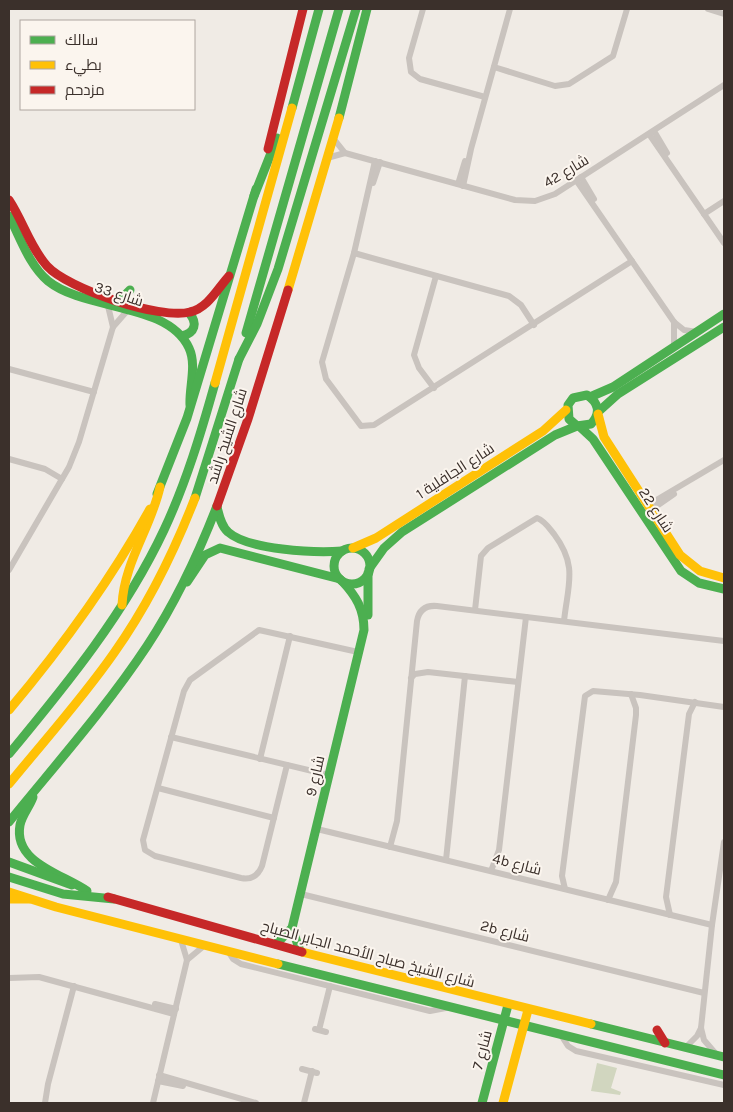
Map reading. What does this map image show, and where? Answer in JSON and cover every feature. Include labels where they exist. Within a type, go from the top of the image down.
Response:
[{"type":"main road","points":[[9,710],[58,653],[92,607],[132,543],[160,487],[191,408],[281,104],[303,9]]},
{"type":"main road","points":[[9,754],[76,672],[122,605],[153,553],[187,471],[224,353],[319,9]]},
{"type":"main road","points":[[9,784],[115,652],[143,608],[170,559],[208,466],[339,9]]},
{"type":"main road","points":[[239,359],[273,283],[323,124],[356,9]]},
{"type":"main road","name":"شارع الشيخ راشد","points":[[9,822],[127,676],[181,587],[217,507],[259,383],[333,138],[366,9]]},
{"type":"main road","points":[[254,196],[282,124],[294,100]]},
{"type":"main road","name":"شارع 33","points":[[9,200],[50,270],[73,285],[119,301],[170,314],[190,313]]},
{"type":"main road","name":"شارع 33","points":[[9,216],[34,264],[48,281],[67,292],[164,323],[182,336]]},
{"type":"main road","points":[[191,408],[189,393],[192,359],[182,336],[189,335],[195,327],[195,321],[190,313],[206,304],[229,276]]},
{"type":"main road","points":[[119,301],[130,290]]},
{"type":"main road","points":[[590,397],[613,386],[724,314]]},
{"type":"main road","points":[[598,413],[596,403],[590,397],[582,395],[573,398],[566,410],[569,419],[578,426],[591,424],[598,413],[618,394],[724,327]]},
{"type":"main road","name":"شارع الجافلية 1","points":[[353,548],[376,538],[543,431],[566,410]]},
{"type":"main road","name":"شارع 22","points":[[598,413],[604,437],[677,550],[690,565],[701,572],[724,578]]},
{"type":"main road","name":"شارع 22","points":[[578,426],[597,444],[681,571],[699,583],[724,589]]},
{"type":"main road","name":"شارع الجافلية 1","points":[[369,571],[384,548],[396,537],[548,439],[578,426]]},
{"type":"main road","points":[[122,605],[121,593],[124,579],[150,525],[158,502],[160,487]]},
{"type":"main road","points":[[181,587],[191,578],[205,555],[220,548],[357,583],[369,571],[366,555],[353,548],[342,551],[310,552],[236,537],[224,527],[217,507]]},
{"type":"main road","points":[[341,580],[335,572],[334,565],[336,557],[342,551]]},
{"type":"main road","name":"شارع 9","points":[[292,928],[358,652],[368,620],[369,571]]},
{"type":"main road","name":"شارع 9","points":[[341,580],[360,603],[364,614],[364,630]]},
{"type":"main road","points":[[35,788],[20,828],[23,848],[36,863],[70,878],[87,891]]},
{"type":"main road","name":"شارع الشيخ صباح الأحمد الجابر الصباح","points":[[9,862],[87,891],[300,951],[528,1010],[721,1056]]},
{"type":"main road","points":[[9,877],[63,894],[114,899]]},
{"type":"main road","name":"شارع الشيخ صباح الأحمد الجابر الصباح","points":[[9,892],[180,940],[724,1075]]},
{"type":"main road","points":[[9,899],[29,899]]},
{"type":"main road","points":[[276,944],[292,928],[300,951]]},
{"type":"main road","name":"شارع 7","points":[[482,1103],[508,1004]]},
{"type":"main road","points":[[504,1102],[528,1010]]},
{"type":"main road","points":[[657,1030],[665,1043]]},
{"type":"street","points":[[423,9],[409,58],[412,72],[420,79],[485,97]]},
{"type":"street","points":[[460,185],[510,9]]},
{"type":"street","points":[[494,66],[555,86],[569,84],[613,56],[627,9]]},
{"type":"street","points":[[708,9],[724,14]]},
{"type":"street","points":[[715,9],[724,10]]},
{"type":"street","name":"شارع 42","points":[[345,153],[515,200],[530,202],[550,196],[724,85]]},
{"type":"street","points":[[651,133],[724,244]]},
{"type":"street","points":[[327,158],[345,153],[333,138]]},
{"type":"street","points":[[378,162],[354,254],[322,358],[326,379],[353,418],[364,427],[374,425],[434,388],[632,260]]},
{"type":"street","points":[[578,179],[674,322],[684,330],[697,332]]},
{"type":"street","points":[[704,214],[724,202]]},
{"type":"street","points":[[354,254],[509,296],[521,305],[534,325]]},
{"type":"street","points":[[434,388],[419,368],[414,355],[436,276]]},
{"type":"street","points":[[108,306],[113,327]]},
{"type":"street","points":[[9,570],[62,479],[79,442],[113,327],[127,311]]},
{"type":"street","points":[[674,322],[674,347]]},
{"type":"street","points":[[9,369],[94,392]]},
{"type":"street","points":[[9,459],[45,469],[62,479]]},
{"type":"street","points":[[649,507],[724,460]]},
{"type":"street","points":[[475,610],[481,556],[488,548],[537,518],[545,523],[567,553],[569,561],[564,621]]},
{"type":"street","points":[[390,847],[397,821],[417,621],[421,610],[431,606],[475,610],[724,642]]},
{"type":"street","points":[[491,871],[499,850],[526,617]]},
{"type":"street","points":[[287,765],[262,866],[252,878],[241,878],[155,856],[145,850],[143,840],[171,737],[186,687],[193,677],[255,631],[264,630],[358,652]]},
{"type":"street","points":[[260,759],[290,636]]},
{"type":"street","points":[[411,678],[416,674],[428,672],[518,682]]},
{"type":"street","points":[[446,860],[465,676]]},
{"type":"street","points":[[565,888],[562,876],[583,701],[588,692],[631,694],[724,707]]},
{"type":"street","points":[[608,900],[616,882],[636,715],[636,708],[631,694]]},
{"type":"street","points":[[670,915],[666,897],[689,714],[695,702]]},
{"type":"street","points":[[171,737],[329,775]]},
{"type":"street","points":[[158,788],[274,818]]},
{"type":"street","name":"4b شارع","points":[[317,829],[712,925]]},
{"type":"street","points":[[721,1056],[704,1040],[701,1028],[712,925],[724,842]]},
{"type":"street","name":"2b شارع","points":[[300,894],[704,993]]},
{"type":"street","points":[[153,1103],[187,960],[180,940]]},
{"type":"street","points":[[187,960],[205,945]]},
{"type":"street","points":[[228,951],[238,963],[430,1011],[438,1012],[451,1008]]},
{"type":"street","points":[[9,978],[39,977],[175,1011]]},
{"type":"street","points":[[45,1103],[72,985]]},
{"type":"street","points":[[320,1030],[330,986]]},
{"type":"street","points":[[685,1048],[697,1036],[701,1028]]},
{"type":"street","points":[[561,1035],[568,1046],[576,1051],[724,1085]]},
{"type":"street","points":[[302,1069],[314,1072],[304,1103]]},
{"type":"street","points":[[159,1078],[256,1103]]},
{"type":"street","points":[[41,1103],[48,1084]]},
{"type":"green space","points":[[597,1063],[617,1068],[611,1088],[621,1092],[620,1095],[591,1091]]},
{"type":"traffic: fast","points":[[292,108],[319,9]]},
{"type":"traffic: fast","points":[[246,333],[339,9]]},
{"type":"traffic: fast","points":[[239,359],[257,324],[278,269],[356,9]]},
{"type":"traffic: fast","points":[[339,118],[367,9]]},
{"type":"traffic: fast","points":[[254,196],[277,138]]},
{"type":"traffic: fast","points":[[157,494],[187,418],[256,189]]},
{"type":"traffic: fast","points":[[9,216],[30,259],[48,281],[64,291],[83,298],[145,314],[163,322],[178,333],[189,348],[191,355],[193,369],[190,405]]},
{"type":"traffic: fast","points":[[119,301],[130,290]]},
{"type":"traffic: fast","points":[[182,336],[190,333],[194,327],[194,320],[189,313]]},
{"type":"traffic: fast","points":[[590,397],[613,387],[724,314]]},
{"type":"traffic: fast","points":[[598,412],[618,394],[724,327]]},
{"type":"traffic: fast","points":[[195,498],[239,359]]},
{"type":"traffic: fast","points":[[9,754],[94,647],[149,561],[172,512],[186,476],[215,383]]},
{"type":"traffic: fast","points":[[369,569],[384,548],[402,532],[555,435],[577,426],[591,424],[596,416],[597,408],[594,401],[587,395],[573,398],[568,405],[569,419],[577,426]]},
{"type":"traffic: fast","points":[[579,426],[593,439],[681,571],[699,583],[724,589]]},
{"type":"traffic: fast","points":[[9,822],[98,714],[147,646],[186,578],[217,506]]},
{"type":"traffic: fast","points":[[217,507],[226,530],[250,543],[299,551],[342,551]]},
{"type":"traffic: fast","points":[[187,582],[205,555],[220,548],[340,579]]},
{"type":"traffic: fast","points":[[352,548],[365,553],[370,566],[365,579],[352,584],[339,579],[334,566],[339,553],[352,548]]},
{"type":"traffic: fast","points":[[368,573],[368,615]]},
{"type":"traffic: fast","points":[[276,944],[292,928],[364,630],[361,609],[342,581]]},
{"type":"traffic: fast","points":[[33,797],[20,825],[20,838],[24,849],[42,866],[87,891]]},
{"type":"traffic: fast","points":[[9,862],[72,885]]},
{"type":"traffic: fast","points":[[9,877],[63,894],[114,899]]},
{"type":"traffic: fast","points":[[292,928],[300,951]]},
{"type":"traffic: fast","points":[[278,964],[724,1075]]},
{"type":"traffic: fast","points":[[482,1103],[508,1005]]},
{"type":"traffic: fast","points":[[591,1024],[724,1057]]},
{"type":"traffic: slow","points":[[215,383],[292,108]]},
{"type":"traffic: slow","points":[[288,290],[339,118]]},
{"type":"traffic: slow","points":[[353,548],[376,538],[543,431],[566,410]]},
{"type":"traffic: slow","points":[[598,414],[604,437],[680,555],[700,571],[724,578]]},
{"type":"traffic: slow","points":[[122,605],[128,574],[151,517],[160,487]]},
{"type":"traffic: slow","points":[[9,784],[89,687],[126,635],[159,578],[195,498]]},
{"type":"traffic: slow","points":[[9,710],[48,662],[102,588],[150,509]]},
{"type":"traffic: slow","points":[[9,892],[56,907],[278,964]]},
{"type":"traffic: slow","points":[[9,899],[29,899]]},
{"type":"traffic: slow","points":[[302,952],[591,1024]]},
{"type":"traffic: slow","points":[[503,1103],[528,1010]]},
{"type":"traffic: jam","points":[[268,149],[303,9]]},
{"type":"traffic: jam","points":[[9,200],[36,251],[47,266],[74,284],[115,301],[158,311],[190,312],[207,302],[229,276]]},
{"type":"traffic: jam","points":[[217,506],[248,419],[288,290]]},
{"type":"traffic: jam","points":[[108,897],[302,952]]},
{"type":"traffic: jam","points":[[657,1030],[665,1043]]}]
